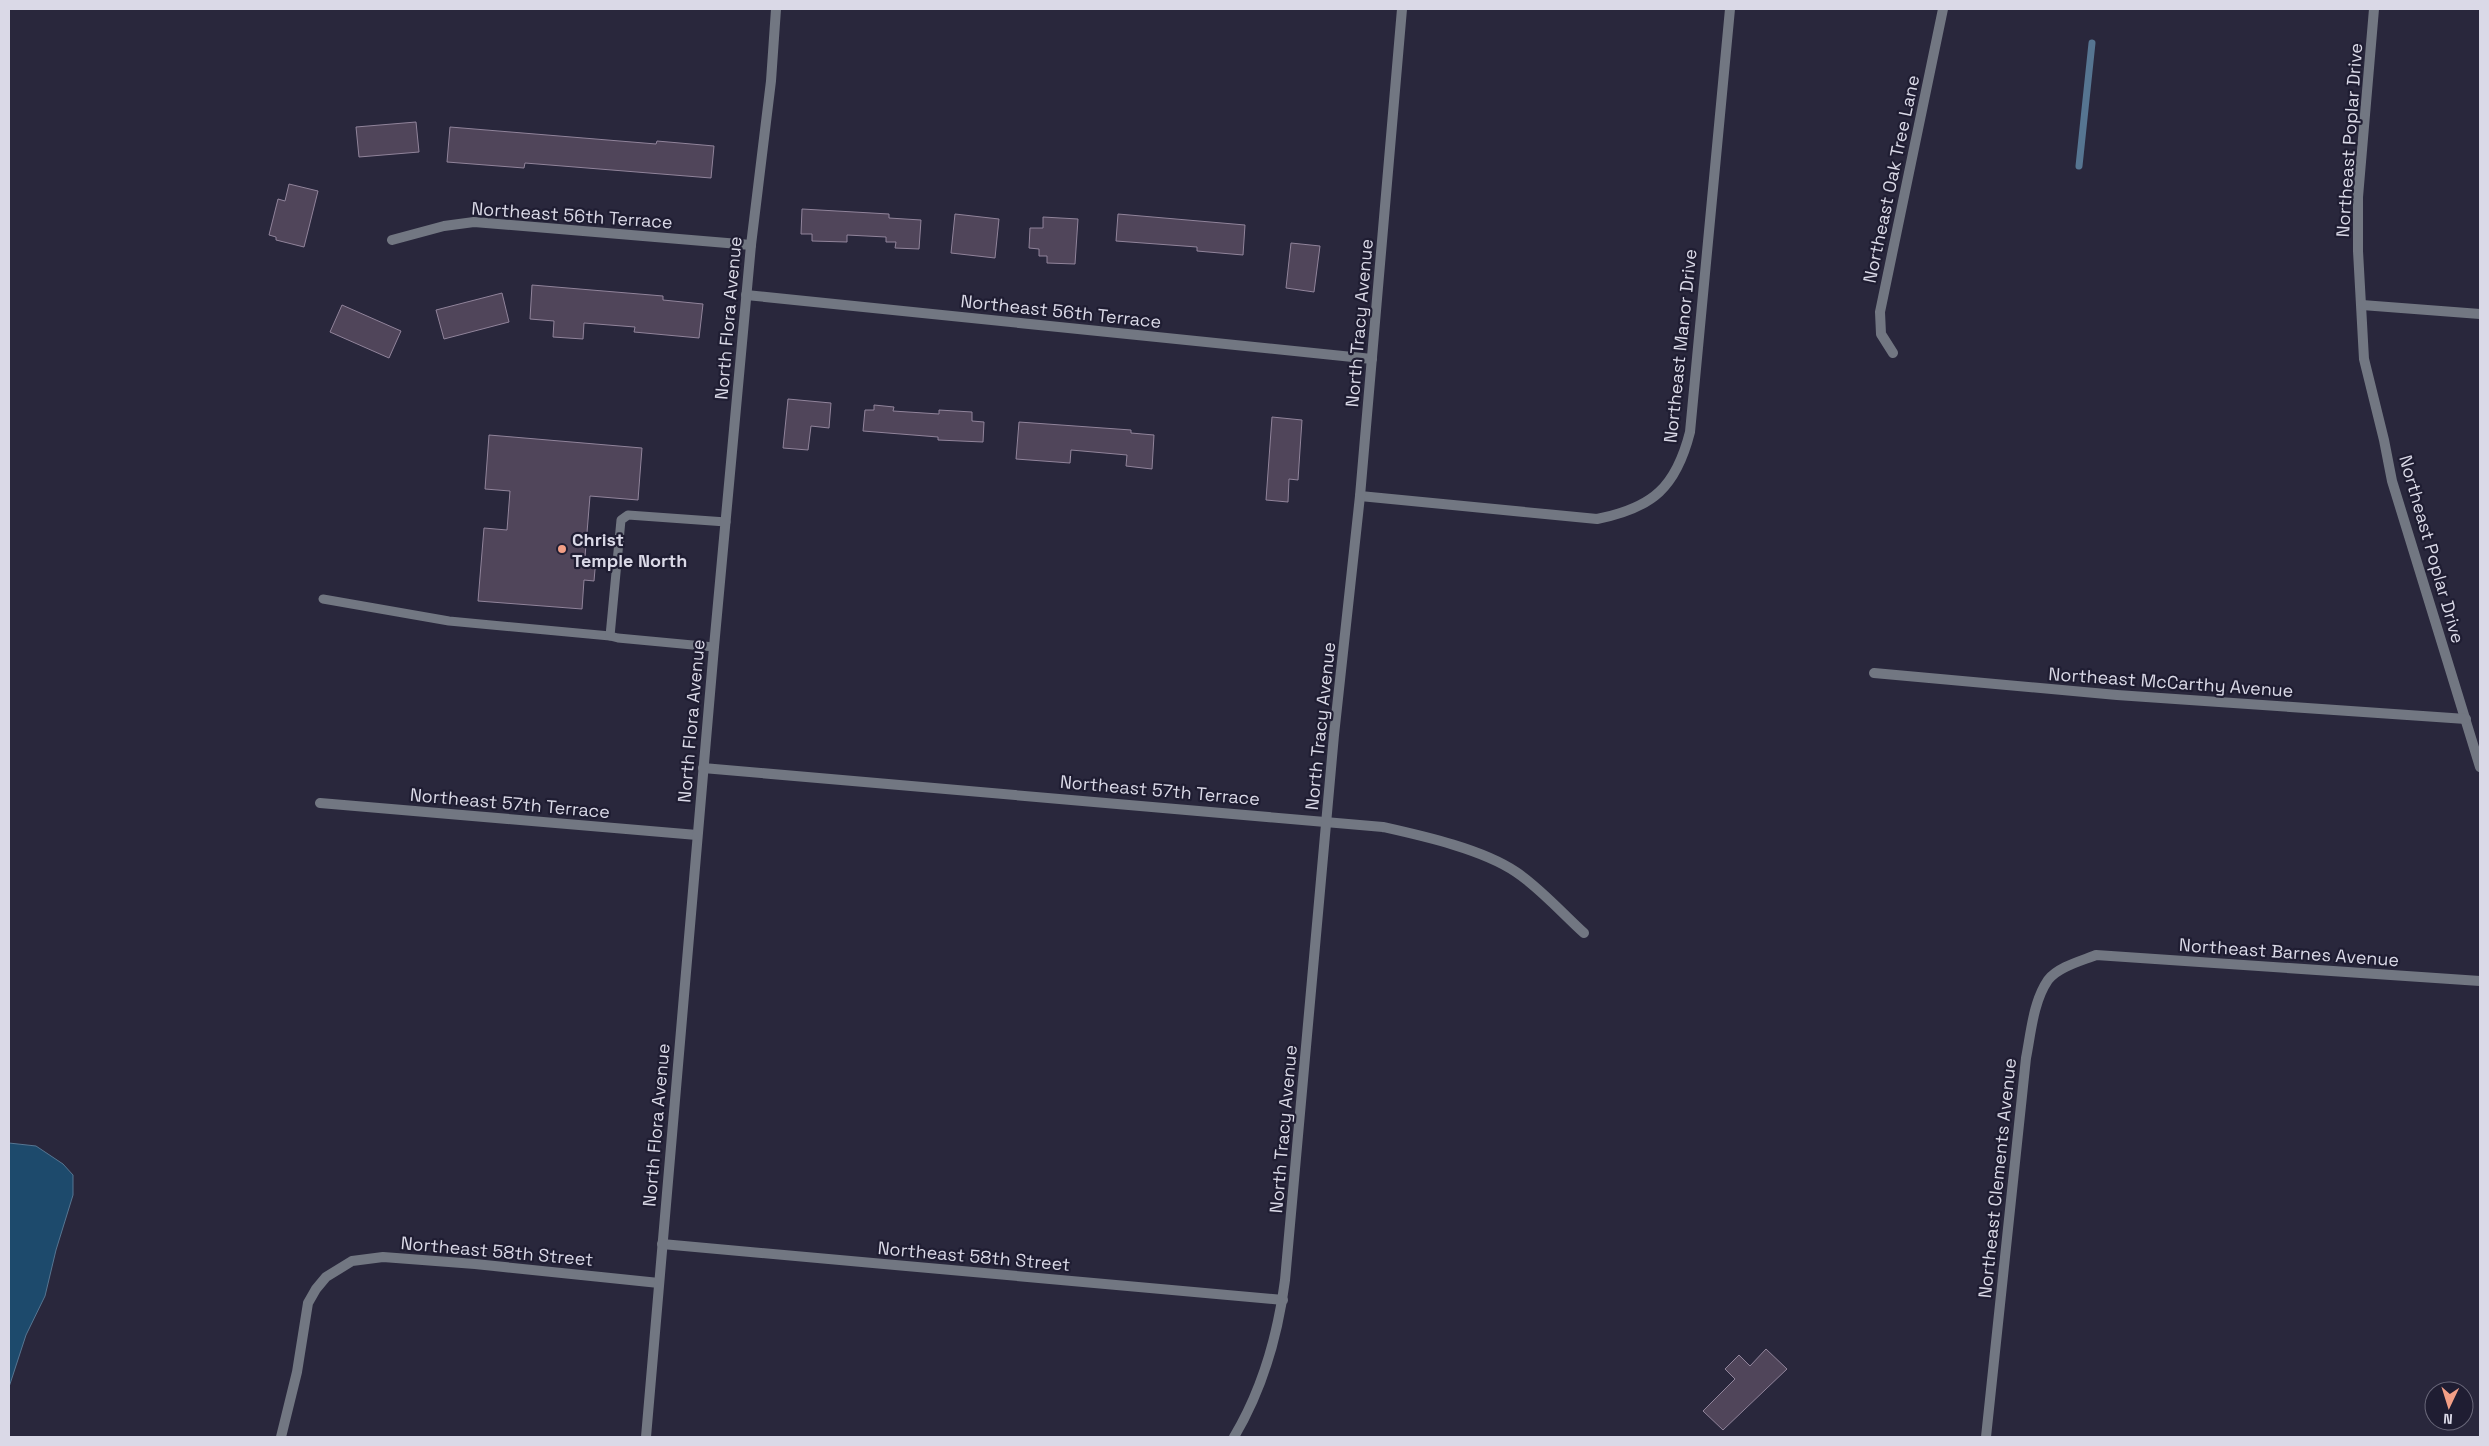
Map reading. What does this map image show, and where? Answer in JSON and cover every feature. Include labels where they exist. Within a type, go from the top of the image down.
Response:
[{"type":"street","name":"North Flora Avenue","points":[[646,1437],[697,835],[746,295],[771,80],[776,9]]},
{"type":"street","name":"North Tracy Avenue","points":[[1234,1437],[1257,1390],[1272,1347],[1282,1300],[1327,820],[1360,496],[1402,9]]},
{"type":"street","name":"Northeast Manor Drive","points":[[1360,496],[1597,519],[1624,514],[1649,501],[1669,482],[1683,458],[1690,432],[1730,9]]},
{"type":"street","name":"Northeast Oak Tree Lane","points":[[1893,352],[1881,334],[1880,312],[1943,9]]},
{"type":"street","name":"Northeast Poplar Drive","points":[[2374,9],[2358,197],[2358,251],[2364,359],[2392,481],[2480,766]]},
{"type":"street","name":"Northeast 56th Terrace","points":[[392,240],[444,226],[474,222],[751,245]]},
{"type":"street","name":"Northeast 56th Terrace","points":[[746,295],[1372,359]]},
{"type":"street","points":[[2362,304],[2480,314]]},
{"type":"street","name":"Northeast McCarthy Avenue","points":[[1874,673],[2117,696],[2466,719]]},
{"type":"street","name":"Northeast 57th Terrace","points":[[703,768],[1327,820],[1383,827],[1429,837],[1473,852],[1516,872],[1584,933]]},
{"type":"street","name":"Northeast 57th Terrace","points":[[320,803],[697,835]]},
{"type":"street","name":"Northeast Barnes Avenue","points":[[2096,955],[2480,981]]},
{"type":"street","name":"Northeast Clements Avenue","points":[[1986,1437],[2026,1058],[2035,1010],[2049,979],[2069,965],[2096,955]]},
{"type":"street","name":"Northeast 58th Street","points":[[662,1244],[1282,1300]]},
{"type":"street","name":"Northeast 58th Street","points":[[281,1437],[297,1372],[308,1303],[316,1289],[334,1270],[352,1261],[383,1257],[476,1264],[659,1283]]},
{"type":"lane","points":[[610,636],[621,520],[628,514],[726,522]]},
{"type":"lane","points":[[323,599],[449,621],[714,647]]},
{"type":"water","points":[[9,1143],[36,1146],[63,1164],[73,1175],[73,1195],[56,1250],[45,1296],[26,1335],[9,1387]]},
{"type":"building","points":[[416,122],[419,152],[359,157],[356,127]]},
{"type":"building","points":[[450,127],[656,144],[657,141],[714,146],[711,178],[525,163],[524,168],[447,162]]},
{"type":"building","points":[[289,184],[318,191],[304,247],[276,240],[276,237],[269,235],[278,199],[285,201]]},
{"type":"building","points":[[802,209],[889,214],[889,218],[921,220],[919,249],[895,248],[896,242],[886,242],[886,237],[847,235],[847,242],[812,241],[812,234],[801,234]]},
{"type":"building","points":[[955,214],[999,219],[995,258],[951,253]]},
{"type":"building","points":[[1118,214],[1245,225],[1243,255],[1197,251],[1197,247],[1116,241]]},
{"type":"building","points":[[1043,217],[1078,219],[1075,264],[1047,263],[1047,256],[1039,256],[1039,249],[1029,248],[1030,228],[1043,228]]},
{"type":"building","points":[[1291,243],[1320,246],[1314,292],[1286,288]]},
{"type":"building","points":[[532,285],[663,296],[663,300],[703,304],[699,338],[634,332],[635,327],[584,323],[583,339],[553,337],[554,321],[530,319]]},
{"type":"building","points":[[502,293],[509,322],[444,339],[436,310]]},
{"type":"building","points":[[342,305],[401,331],[389,358],[330,332]]},
{"type":"building","points":[[788,399],[831,403],[829,428],[811,426],[808,450],[783,448]]},
{"type":"building","points":[[874,405],[894,407],[893,411],[939,414],[939,410],[972,412],[972,421],[984,422],[983,442],[938,440],[938,437],[863,431],[865,410],[874,410]]},
{"type":"building","points":[[1272,417],[1302,420],[1298,480],[1289,479],[1288,502],[1266,500]]},
{"type":"building","points":[[1019,422],[1131,430],[1131,433],[1154,435],[1152,469],[1126,466],[1127,455],[1071,450],[1070,463],[1016,459]]},
{"type":"building","points":[[489,435],[642,448],[638,500],[590,496],[585,557],[596,558],[594,581],[584,580],[582,609],[478,601],[484,528],[507,530],[510,491],[485,489]]},
{"type":"building","points":[[1766,1349],[1787,1369],[1723,1430],[1703,1411],[1735,1379],[1725,1369],[1739,1355],[1750,1366]]},
{"type":"waterway","points":[[2079,166],[2092,43]]},
{"type":"place","name":"Christ Temple North","points":[[562,549]]}]
